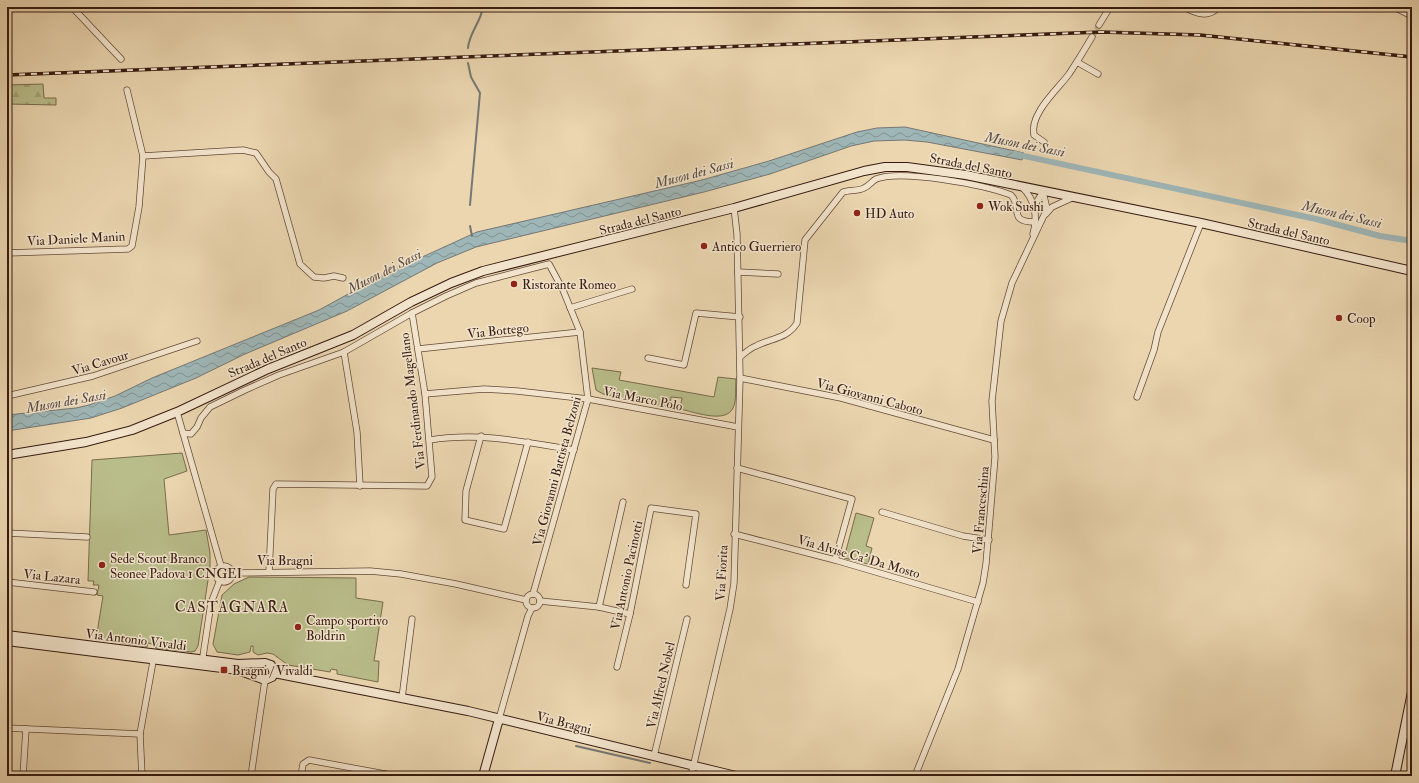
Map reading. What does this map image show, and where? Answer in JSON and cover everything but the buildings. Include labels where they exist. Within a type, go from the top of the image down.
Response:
[{"type":"main road","name":"Strada del Santo","points":[[7,455],[109,437],[178,412],[238,383],[353,335],[411,302],[451,283],[484,272],[529,259],[734,208],[864,170],[885,167],[924,168],[1074,197],[1412,271]]},
{"type":"main road","name":"Via Antonio Vivaldi","points":[[7,635],[202,662],[263,664]]},
{"type":"main road","name":"Via Antonio Vivaldi","points":[[7,641],[154,656]]},
{"type":"main road","name":"Via Antonio Vivaldi","points":[[202,662],[244,671],[262,678]]},
{"type":"main road","points":[[263,664],[271,665],[274,673],[270,679],[262,678],[258,670],[263,664]]},
{"type":"main road","points":[[274,673],[499,718],[483,776]]},
{"type":"main road","points":[[1395,776],[1412,694]]},
{"type":"main road","name":"Via Bragni","points":[[499,718],[736,776]]},
{"type":"street","points":[[72,7],[121,59]]},
{"type":"street","points":[[1099,25],[1110,7]]},
{"type":"street","points":[[1183,7],[1203,15],[1212,12],[1219,7]]},
{"type":"street","points":[[1394,7],[1412,16]]},
{"type":"street","points":[[1044,142],[1034,135],[1034,124],[1040,110],[1077,62],[1092,36]]},
{"type":"street","points":[[1077,62],[1098,74]]},
{"type":"street","name":"Via Daniele Manin","points":[[7,253],[131,248],[139,207],[143,156],[127,90]]},
{"type":"street","points":[[143,156],[243,150],[256,153],[269,172],[276,179],[300,264],[310,274],[319,278],[334,276],[343,278]]},
{"type":"street","points":[[740,357],[756,346],[786,335],[797,323],[805,240],[843,192],[852,189],[863,189],[876,179],[893,176],[940,179],[1011,195],[1016,201],[1016,214],[1018,218],[1025,221],[1034,222]]},
{"type":"street","points":[[1022,187],[1029,194],[1034,206]]},
{"type":"street","points":[[1034,206],[1043,192]]},
{"type":"street","name":"Via Franceschina","points":[[915,776],[958,669],[983,583],[989,540],[995,457],[993,385],[1001,321],[1008,295],[1047,209],[1043,192]]},
{"type":"street","name":"Via Franceschina","points":[[1043,217],[1052,207],[1074,197]]},
{"type":"street","name":"Via Franceschina","points":[[1032,240],[1034,206]]},
{"type":"street","name":"Via Fiorita","points":[[691,776],[715,667],[730,609],[734,583],[734,534],[740,378],[740,317],[737,234],[734,208]]},
{"type":"street","points":[[1137,397],[1154,350],[1158,332],[1201,224]]},
{"type":"street","points":[[529,259],[531,268]]},
{"type":"street","name":"Strada del Santo","points":[[183,433],[192,434],[198,427],[201,418],[210,407],[279,375],[344,352],[446,296],[476,283],[549,264]]},
{"type":"street","name":"Via Giovanni Battista Belzoni","points":[[534,594],[588,399],[580,332],[563,290],[549,264]]},
{"type":"street","points":[[738,272],[778,274]]},
{"type":"street","points":[[570,308],[632,289]]},
{"type":"street","points":[[648,358],[684,365],[696,312],[740,317]]},
{"type":"street","name":"Via Ferdinando Magellano","points":[[269,572],[273,488],[276,484],[427,486],[432,477],[425,394],[412,314]]},
{"type":"street","points":[[375,323],[380,332]]},
{"type":"street","name":"Via Bottego","points":[[418,349],[580,332]]},
{"type":"street","name":"Via Cavour","points":[[7,396],[93,376],[197,341]]},
{"type":"street","points":[[315,350],[320,361]]},
{"type":"street","points":[[344,352],[357,432],[360,486]]},
{"type":"street","name":"Via Giovanni Caboto","points":[[740,378],[841,398],[994,440]]},
{"type":"street","name":"Via Marco Polo","points":[[425,394],[484,389],[588,399],[738,427]]},
{"type":"street","points":[[178,412],[221,566]]},
{"type":"street","points":[[430,440],[455,436],[481,436],[574,450]]},
{"type":"street","points":[[481,436],[466,491],[464,520],[504,529],[528,442]]},
{"type":"street","points":[[737,468],[852,498],[835,560]]},
{"type":"street","points":[[599,607],[623,502]]},
{"type":"street","name":"Via Antonio Pacinotti","points":[[617,667],[630,614],[651,508],[696,514],[686,585]]},
{"type":"street","points":[[882,512],[963,536],[989,540]]},
{"type":"street","points":[[7,533],[87,537]]},
{"type":"street","name":"Via Alvise Ca' Da Mosto","points":[[734,534],[835,560],[978,602]]},
{"type":"street","points":[[221,566],[229,566],[233,573]]},
{"type":"street","points":[[202,662],[212,603],[220,580],[216,573],[221,566]]},
{"type":"street","name":"Via Bragni","points":[[220,580],[228,581],[233,573],[370,571],[401,574],[456,584],[526,600]]},
{"type":"street","name":"Via Lazara","points":[[7,582],[94,592]]},
{"type":"street","points":[[532,608],[527,605],[526,600],[528,595],[534,594],[538,596],[540,602]]},
{"type":"street","points":[[540,602],[599,607],[630,614]]},
{"type":"street","points":[[499,718],[528,616],[532,608],[537,606],[540,602]]},
{"type":"street","points":[[402,698],[412,619]]},
{"type":"street","name":"Via Alfred Nobel","points":[[654,756],[687,619]]},
{"type":"street","points":[[142,776],[140,734],[154,656]]},
{"type":"street","points":[[251,776],[262,678]]},
{"type":"street","points":[[7,728],[140,734]]},
{"type":"street","points":[[24,776],[26,729]]},
{"type":"street","points":[[301,776],[303,764],[309,760],[396,776]]},
{"type":"green space","points":[[43,84],[44,98],[56,98],[56,105],[7,104],[7,85]]},
{"type":"green space","points":[[592,368],[621,372],[619,380],[714,397],[718,377],[736,379],[734,405],[729,413],[724,415],[709,416],[680,409],[682,398],[671,397],[670,405],[674,406],[673,408],[603,394],[596,390]]},
{"type":"green space","points":[[182,453],[187,471],[164,479],[169,535],[206,530],[210,553],[210,567],[198,646],[195,651],[191,652],[155,648],[155,645],[148,643],[147,647],[96,639],[103,596],[97,595],[99,585],[93,585],[94,581],[88,581],[92,460]]},
{"type":"green space","points":[[856,513],[874,518],[866,546],[872,548],[868,564],[844,558]]},
{"type":"green space","name":"Campo sportivo Boldrin","points":[[249,577],[356,578],[356,598],[383,602],[374,661],[379,661],[378,682],[337,674],[337,670],[331,669],[330,672],[288,665],[273,654],[267,653],[258,655],[253,652],[253,646],[251,646],[250,652],[238,655],[217,652],[213,644],[222,595],[234,584]]},
{"type":"water","points":[[905,127],[1024,153],[1022,160],[927,142],[904,140],[874,141],[851,146],[770,174],[704,192],[476,247],[437,263],[347,311],[245,354],[196,378],[122,408],[91,418],[7,431],[7,415],[76,408],[115,396],[152,378],[319,310],[385,274],[477,232],[702,180],[769,161],[857,132],[877,128]]},
{"type":"waterway","points":[[468,48],[470,37],[480,18],[483,7]]},
{"type":"waterway","points":[[468,63],[471,77],[480,93],[470,205]]},
{"type":"waterway","name":"Muson dei Sassi","points":[[1015,154],[1316,219],[1380,236],[1412,241]]},
{"type":"waterway","points":[[470,226],[472,236]]},
{"type":"waterway","points":[[576,746],[650,763]]},
{"type":"tunnel","points":[[1092,37],[1099,25]]},
{"type":"railway","points":[[7,75],[1101,32],[1200,35],[1412,57]]},
{"type":"place","name":"Wok Sushi","points":[[980,206]]},
{"type":"place","name":"HD Auto","points":[[857,213]]},
{"type":"place","name":"Antico Guerriero","points":[[704,246]]},
{"type":"place","name":"Ristorante Romeo","points":[[514,284]]},
{"type":"place","name":"Coop","points":[[1339,318]]},
{"type":"place","name":"Sede Scout Branco Seonee Padova 1 CNGEI","points":[[102,565]]},
{"type":"place","name":"Campo sportivo Boldrin","points":[[298,627]]},
{"type":"place","name":"Bragni / Vivaldi","points":[[224,670]]},
{"type":"district","name":"CASTAGNARA","points":[[232,607]]}]
